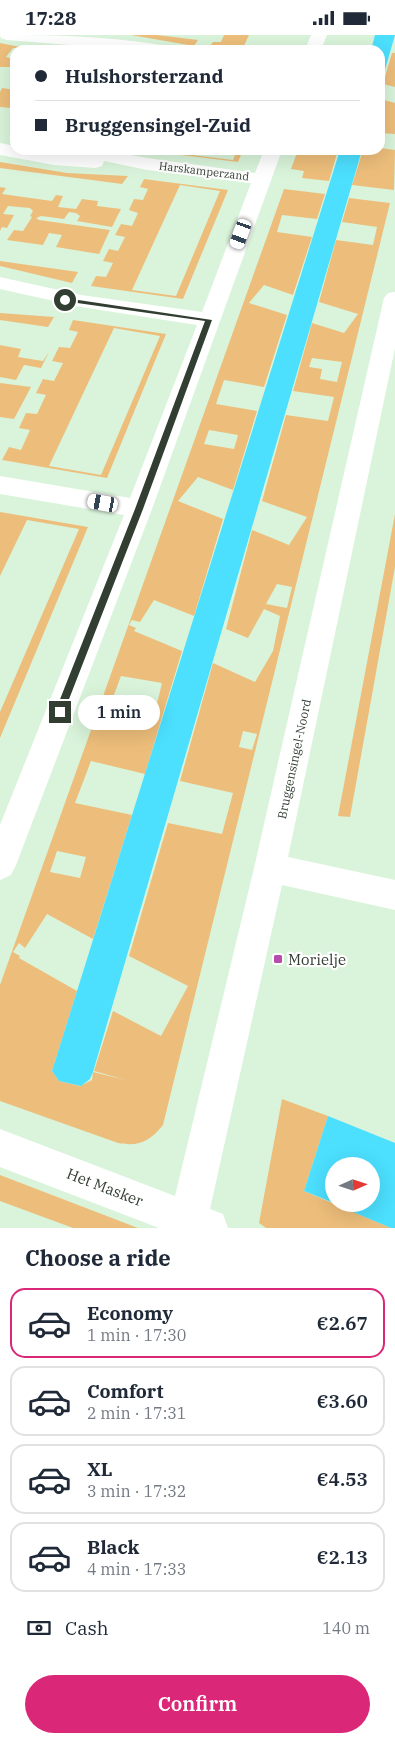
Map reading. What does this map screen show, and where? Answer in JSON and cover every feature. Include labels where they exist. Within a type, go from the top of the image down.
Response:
[{"type":"street","points":[[7,35],[126,45]]},
{"type":"street","points":[[46,39],[73,45]]},
{"type":"street","name":"Harskamperzand","points":[[32,155],[54,159],[148,164]]},
{"type":"street","name":"Harskamperzand","points":[[100,155],[148,164],[261,179]]},
{"type":"street","points":[[1,861],[139,509],[271,155]]},
{"type":"street","points":[[0,283],[81,301],[209,320]]},
{"type":"street","points":[[0,296],[81,301]]},
{"type":"street","name":"Bruggensingel-Noord","points":[[199,1223],[249,953],[270,868],[395,298]]},
{"type":"street","points":[[0,485],[139,509]]},
{"type":"street","points":[[270,868],[395,895]]},
{"type":"street","name":"Het Masker","points":[[0,1148],[199,1223]]},
{"type":"shaded area","points":[[131,35],[157,35],[198,40],[195,45]]},
{"type":"shaded area","points":[[224,35],[249,35],[244,45],[211,45],[213,42],[221,42]]},
{"type":"shaded area","points":[[0,43],[10,45],[10,52],[6,57],[10,58],[10,67],[0,67]]},
{"type":"shaded area","points":[[392,53],[395,53],[395,87],[385,84],[385,77]]},
{"type":"shaded area","points":[[2,88],[10,89],[10,108],[0,107],[0,92]]},
{"type":"shaded area","points":[[385,100],[395,103],[395,134],[385,133]]},
{"type":"shaded area","points":[[385,149],[395,150],[394,190],[352,185],[361,155],[385,155]]},
{"type":"shaded area","points":[[181,155],[233,160],[235,155],[241,155],[238,162]]},
{"type":"shaded area","points":[[296,155],[337,155],[329,181],[302,178],[304,171],[291,169]]},
{"type":"shaded area","points":[[0,162],[67,173],[128,176],[122,184],[0,168]]},
{"type":"shaded area","points":[[144,179],[228,190],[183,299],[91,286],[96,276],[106,277],[113,263],[103,261],[109,249],[118,251],[125,237],[115,235],[121,224],[132,226],[138,213],[129,210],[134,199],[143,200],[148,189],[140,187]],"holes":[[[180,185],[220,191],[176,296],[132,290]]]},
{"type":"shaded area","points":[[0,187],[6,188],[2,194],[52,201],[56,195],[63,196],[58,207],[76,209],[82,199],[98,201],[97,206],[121,209],[112,227],[77,221],[80,216],[69,212],[64,219],[41,216],[36,218],[110,230],[99,254],[56,247],[62,235],[49,233],[43,245],[7,240],[14,230],[23,231],[32,217],[30,216],[33,211],[30,208],[8,206],[3,214],[14,215],[7,228],[2,227],[0,231]]},
{"type":"shaded area","points":[[284,189],[325,194],[317,219],[282,215],[277,232],[312,237],[293,295],[264,285],[249,303],[287,315],[264,387],[224,380],[216,404],[257,411],[233,490],[198,477],[178,501],[223,519],[194,616],[154,600],[140,622],[132,620],[129,625],[136,628],[134,631],[182,651],[145,774],[91,761],[75,803],[132,815],[93,939],[47,914],[25,948],[19,943],[13,952],[20,956],[19,958],[77,991],[52,1071],[59,1081],[80,1086],[92,1080],[93,1072],[126,1080],[94,1071],[113,1011],[161,1036],[188,986],[129,956],[168,823],[222,834],[233,793],[180,781],[213,663],[255,682],[273,651],[280,616],[264,609],[248,638],[226,629],[252,530],[289,545],[307,517],[262,501],[286,415],[328,421],[334,397],[293,391],[312,323],[344,333],[358,314],[319,302],[336,240],[373,245],[377,227],[342,222],[349,198],[390,203],[163,1125],[158,1131],[149,1139],[138,1143],[118,1143],[0,1101],[0,985]],"holes":[[[312,358],[342,362],[337,382],[320,379],[322,369],[309,367]],[[209,430],[238,435],[234,449],[204,444]],[[277,584],[292,587],[287,608],[266,604]],[[121,676],[162,683],[156,708],[112,700]],[[243,731],[257,734],[252,750],[239,747]],[[57,851],[86,857],[80,878],[50,872]]]},
{"type":"shaded area","points":[[0,261],[78,272],[72,283],[0,266]]},
{"type":"shaded area","points":[[0,313],[54,317],[48,327],[0,320]]},
{"type":"shaded area","points":[[73,320],[166,334],[107,478],[2,460],[9,447],[21,450],[30,430],[19,428],[26,413],[37,414],[46,395],[36,393],[43,379],[54,381],[63,363],[52,361],[59,347],[70,348],[78,332],[69,330]],"holes":[[[114,328],[160,336],[101,475],[49,466]]]},
{"type":"shaded area","points":[[0,345],[21,349],[18,357],[43,361],[49,352],[41,368],[24,365],[16,380],[0,377]]},
{"type":"shaded area","points":[[0,383],[31,387],[14,419],[0,417]]},
{"type":"shaded area","points":[[0,512],[88,527],[0,738],[0,712],[79,529],[27,520],[0,576]]},
{"type":"shaded area","points":[[395,514],[395,567],[350,817],[338,816]]},
{"type":"shaded area","points":[[282,1099],[328,1116],[304,1191],[325,1200],[325,1213],[356,1213],[391,1228],[266,1228],[259,1223]]},
{"type":"shaded area","points":[[0,1175],[138,1228],[73,1228],[0,1201]]},
{"type":"water","points":[[375,35],[395,35],[385,70],[385,45],[372,45]]},
{"type":"water","points":[[338,155],[361,155],[93,1072],[90,1079],[81,1086],[59,1081],[52,1071]]},
{"type":"water","points":[[328,1116],[395,1143],[395,1228],[355,1213],[380,1213],[380,1157],[325,1157],[325,1199],[304,1191]]},
{"type":"place","name":"Morielje","points":[[278,959]]},
{"type":"route","points":[[60,712],[139,509],[209,320],[65,300]]}]
